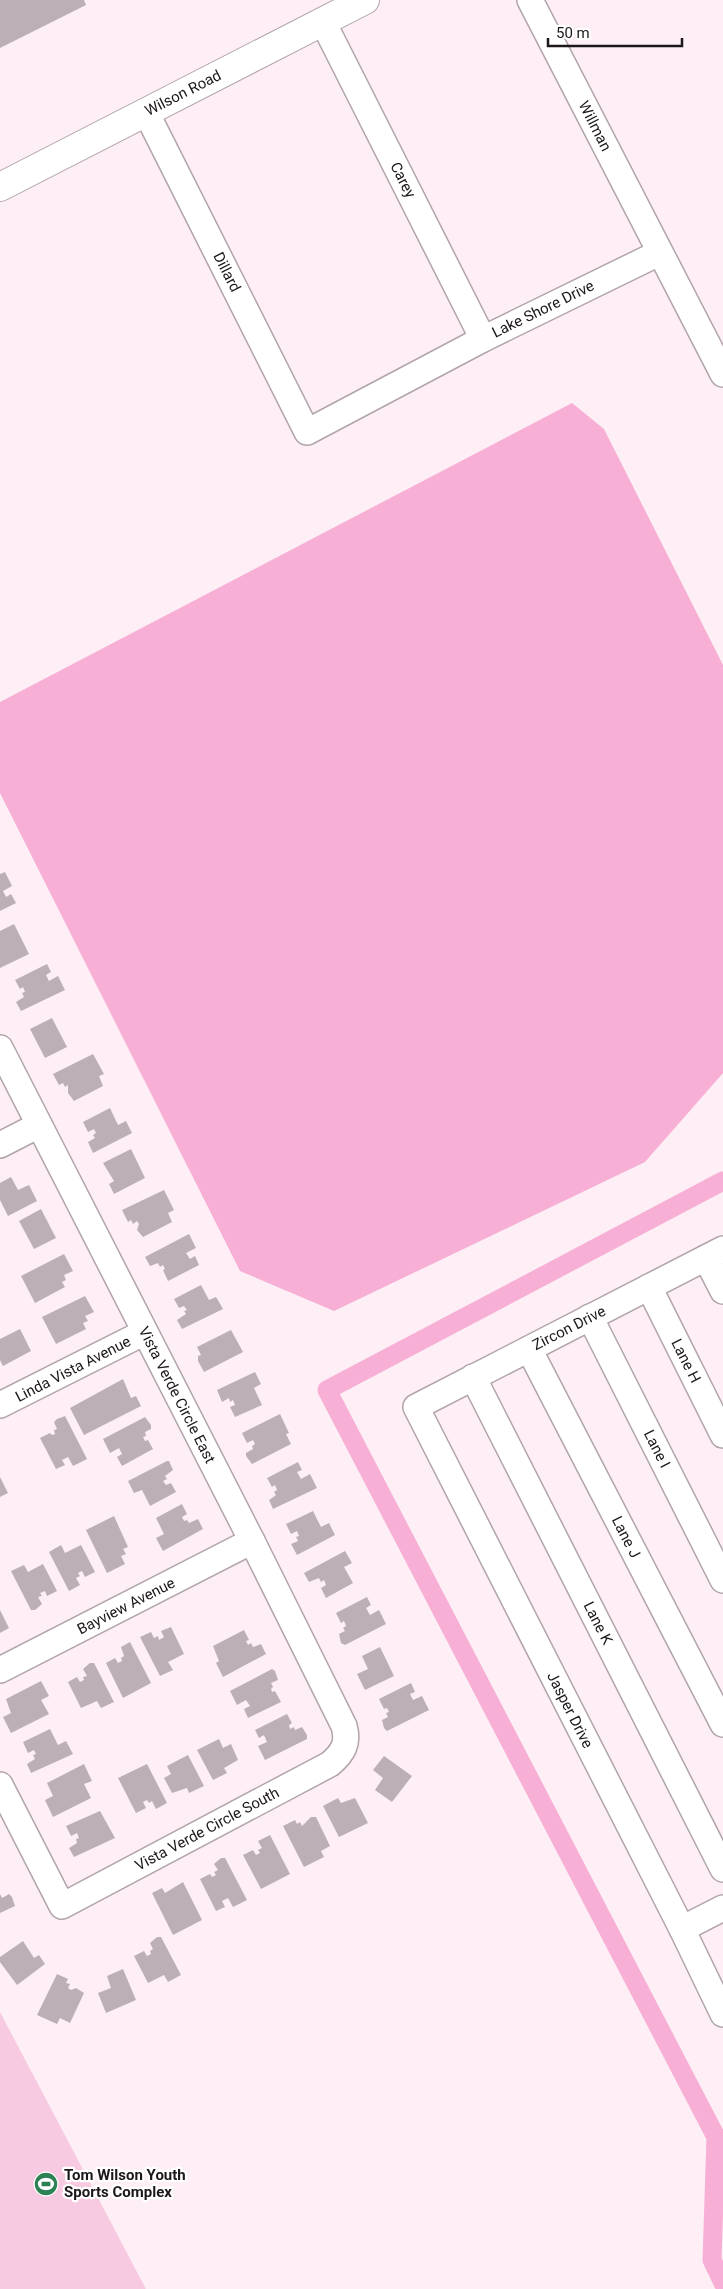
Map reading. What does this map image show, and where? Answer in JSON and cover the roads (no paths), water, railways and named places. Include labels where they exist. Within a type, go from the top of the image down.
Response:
[{"type":"main road","name":"Wilson Road","points":[[0,187],[365,0]]},
{"type":"street","name":"Willman","points":[[530,0],[659,253]]},
{"type":"street","name":"Carey","points":[[323,22],[483,339]]},
{"type":"street","name":"Dillard","points":[[146,112],[307,432]]},
{"type":"street","name":"Lake Shore Drive","points":[[307,432],[483,339],[659,253]]},
{"type":"street","points":[[659,253],[723,374]]},
{"type":"street","name":"Vista Verde Circle East","points":[[0,1048],[252,1541],[344,1726],[347,1735],[346,1744]]},
{"type":"street","points":[[0,1145],[39,1125]]},
{"type":"street","points":[[715,1254],[723,1291]]},
{"type":"street","name":"Zircon Drive","points":[[416,1406],[715,1254]]},
{"type":"street","name":"Lane H","points":[[649,1288],[723,1435]]},
{"type":"street","name":"Lane I","points":[[590,1317],[723,1580]]},
{"type":"street","name":"Linda Vista Avenue","points":[[0,1405],[145,1332]]},
{"type":"street","name":"Lane J","points":[[529,1349],[723,1724]]},
{"type":"street","name":"Lane K","points":[[473,1377],[723,1869]]},
{"type":"street","name":"Jasper Drive","points":[[416,1406],[682,1929],[723,2014]]},
{"type":"street","name":"Bayview Avenue","points":[[0,1670],[252,1541]]},
{"type":"street","name":"Vista Verde Circle South","points":[[0,1785],[62,1906],[330,1764],[340,1755],[346,1744]]},
{"type":"street","points":[[682,1929],[723,1908]]},
{"type":"waterway","points":[[723,1181],[327,1390],[716,2137],[712,2260],[723,2283]]},
{"type":"place","name":"Tom Wilson Youth Sports Complex","points":[[46,2184]]}]
